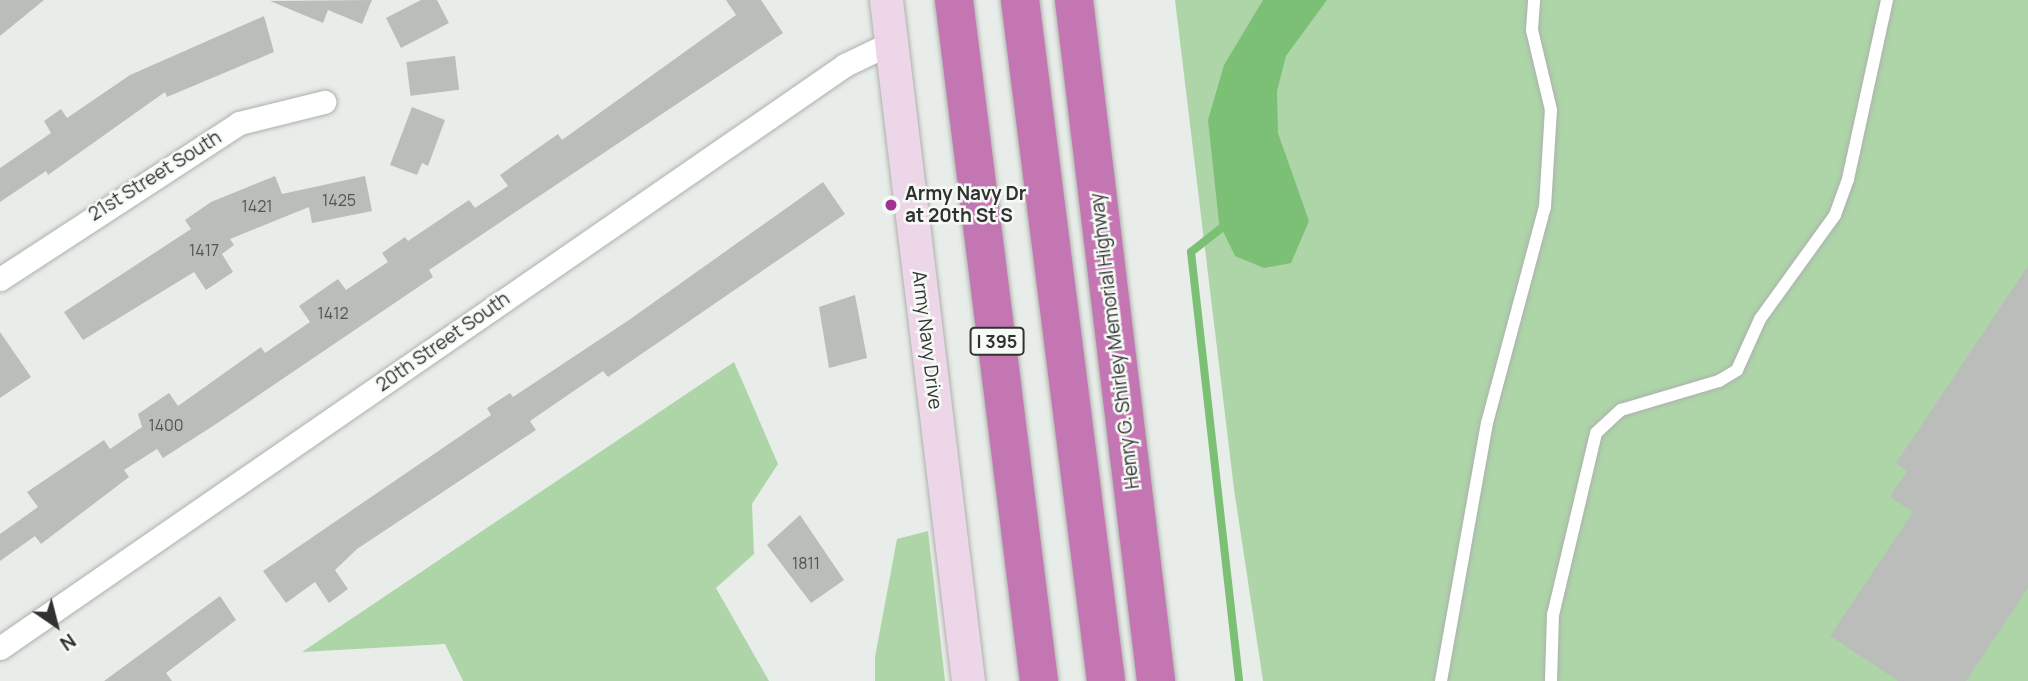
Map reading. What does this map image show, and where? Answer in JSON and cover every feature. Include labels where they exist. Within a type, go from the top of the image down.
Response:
[{"type":"highway","name":"I 395","points":[[954,0],[1039,681]]},
{"type":"highway","points":[[1020,0],[1106,681]]},
{"type":"highway","name":"Henry G. Shirley Memorial Highway","points":[[1074,0],[1156,681]]},
{"type":"street","name":"Army Navy Drive","points":[[886,0],[968,681]]},
{"type":"street","name":"20th Street South","points":[[0,648],[845,65],[891,43]]},
{"type":"street","name":"21st Street South","points":[[0,279],[239,123],[324,102]]},
{"type":"lane","points":[[1441,681],[1487,423],[1545,207],[1550,110],[1532,30],[1534,0]]},
{"type":"lane","points":[[1551,681],[1553,615],[1596,433],[1621,410],[1719,381],[1737,370],[1760,318],[1835,215],[1848,178],[1887,0]]},
{"type":"shaded area","points":[[1175,0],[2028,0],[2028,681],[1263,681],[1234,489]]},
{"type":"shaded area","points":[[1263,0],[1327,0],[1286,56],[1277,91],[1278,133],[1309,221],[1291,263],[1264,268],[1235,256],[1219,223],[1208,120],[1224,65]]},
{"type":"shaded area","points":[[734,362],[778,464],[752,504],[754,554],[716,588],[769,681],[463,681],[445,644],[302,652]]},
{"type":"shaded area","points":[[928,531],[945,681],[875,681],[875,657],[897,539]]},
{"type":"building","points":[[0,0],[44,0],[0,36]]},
{"type":"building","points":[[372,0],[362,24],[328,10],[323,23],[270,1]]},
{"type":"building","points":[[421,0],[437,0],[449,23],[401,48],[386,18]]},
{"type":"building","points":[[726,0],[761,0],[783,33],[429,270],[433,277],[216,424],[163,458],[157,449],[124,470],[129,477],[41,544],[35,536],[0,561],[0,534],[38,507],[27,492],[104,440],[110,449],[142,427],[138,414],[169,393],[178,406],[261,347],[265,353],[310,322],[299,306],[338,279],[346,290],[388,262],[382,253],[405,237],[408,241],[469,200],[475,208],[508,186],[500,175],[558,134],[562,140],[736,15]]},
{"type":"building","points":[[264,16],[274,52],[167,97],[165,92],[48,175],[46,171],[0,202],[0,168],[51,133],[44,121],[61,109],[67,118],[130,75]]},
{"type":"building","points":[[455,56],[459,90],[411,96],[406,62]]},
{"type":"building","points":[[412,107],[445,120],[428,166],[422,163],[417,175],[390,165]]},
{"type":"building","points":[[275,176],[282,194],[365,176],[372,211],[312,223],[309,207],[230,239],[234,245],[222,254],[233,272],[206,290],[194,272],[83,340],[64,312],[191,229],[185,220],[211,202]]},
{"type":"building","points":[[823,182],[845,214],[608,377],[603,371],[530,421],[536,430],[357,549],[335,570],[348,589],[329,603],[315,582],[286,603],[263,571],[491,415],[487,408],[510,393],[513,397],[629,320]]},
{"type":"building","points":[[2028,266],[2028,588],[1966,681],[1898,681],[1830,636],[1913,512],[1890,497],[1907,471],[1896,463]]},
{"type":"building","points":[[855,295],[867,358],[829,368],[819,307]]},
{"type":"building","points":[[0,332],[31,377],[0,398]]},
{"type":"building","points":[[800,515],[844,580],[811,603],[767,545]]},
{"type":"building","points":[[220,596],[236,620],[166,673],[172,681],[104,681]]},
{"type":"waterway","points":[[1229,222],[1191,252],[1239,681]]},
{"type":"place","name":"Army Navy Dr at 20th St S","points":[[891,205]]}]
